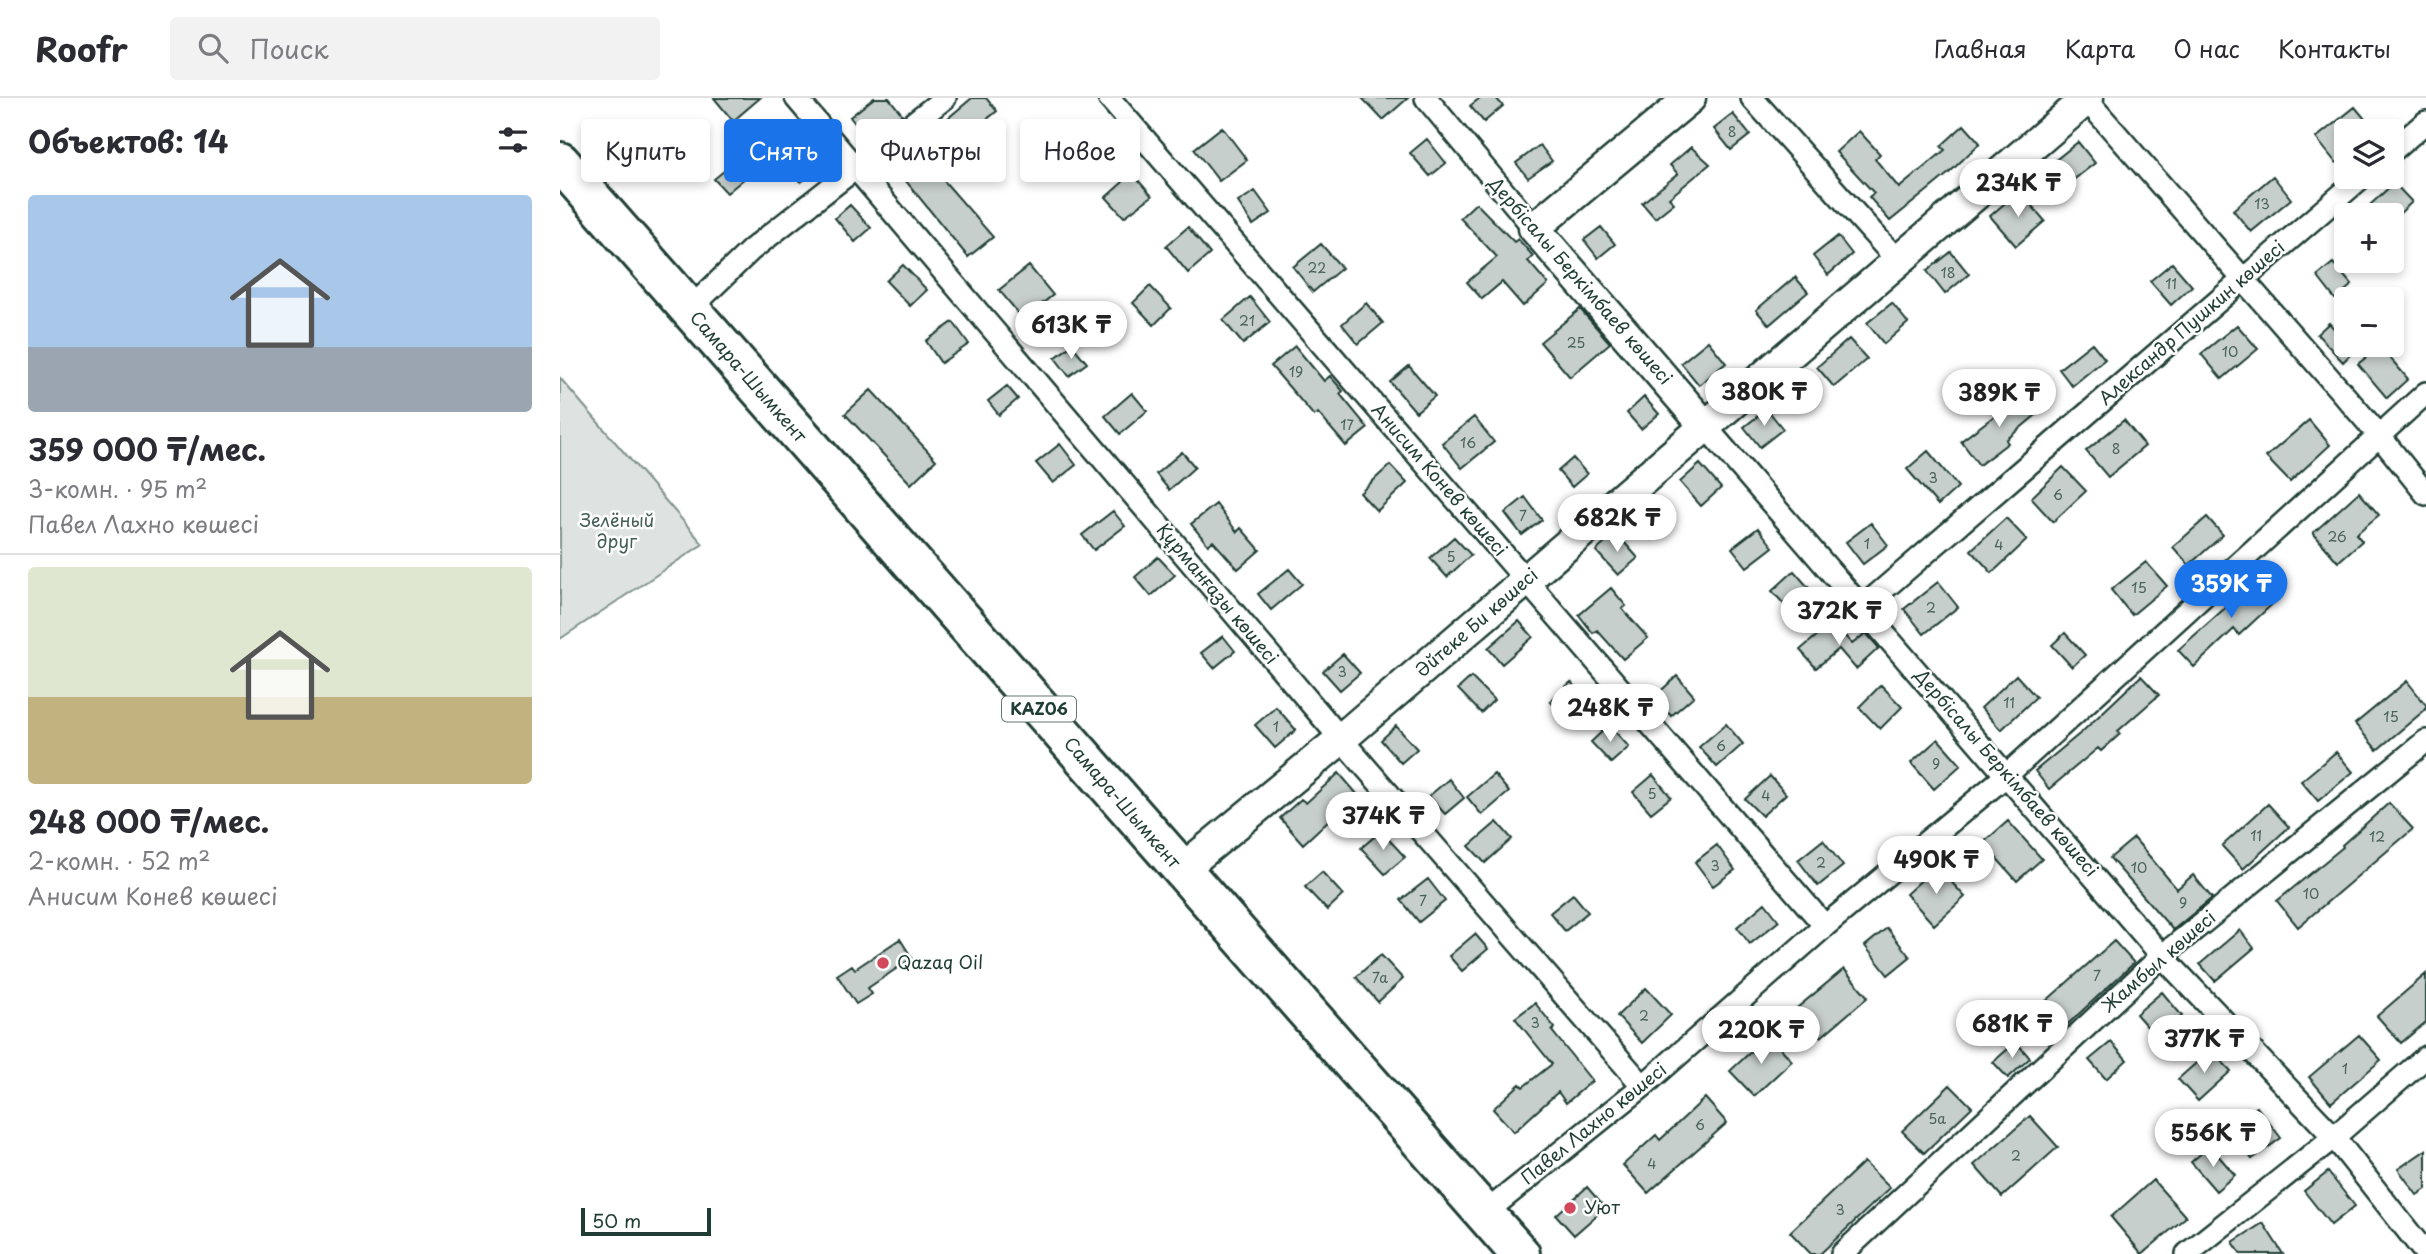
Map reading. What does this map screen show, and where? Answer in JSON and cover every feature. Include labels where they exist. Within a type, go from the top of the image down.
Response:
[{"type":"highway","name":"Самара-Шымкент","points":[[560,162],[1520,1254]]},
{"type":"main road","points":[[1534,228],[1690,98]]},
{"type":"main road","name":"Әйтеке Би көшесі","points":[[1181,870],[1341,739],[2086,98]]},
{"type":"main road","name":"Дербісалы Беркімбаев көшесі","points":[[1534,228],[1705,426]]},
{"type":"street","name":"Құрманғазы көшесі","points":[[796,98],[856,168]]},
{"type":"street","points":[[920,119],[946,98]]},
{"type":"street","name":"Анисим Конев көшесі","points":[[1109,98],[1825,926]]},
{"type":"street","name":"Дербісалы Беркімбаев көшесі","points":[[1426,98],[1534,228]]},
{"type":"street","points":[[1752,98],[1898,261]]},
{"type":"street","points":[[2086,98],[2378,434],[2426,494]]},
{"type":"street","points":[[2404,141],[2426,122]]},
{"type":"street","points":[[689,310],[751,250],[856,170]]},
{"type":"street","name":"Құрманғазы көшесі","points":[[868,182],[1341,739],[1643,1086]]},
{"type":"street","name":"Александр Пушкин көшесі","points":[[1863,607],[2348,189]]},
{"type":"street","name":"Павел Лахно көшесі","points":[[1485,1213],[1643,1086],[1825,926],[2008,774],[2426,393]]},
{"type":"street","name":"Дербісалы Беркімбаев көшесі","points":[[1705,426],[2008,774],[2162,956],[2334,1137],[2426,1254]]},
{"type":"street","name":"Жамбыл көшесі","points":[[1842,1254],[2162,956],[2426,741]]},
{"type":"street","points":[[2187,1254],[2334,1137],[2426,1056]]},
{"type":"green space","name":"Зелёный друг","points":[[560,378],[703,544],[560,639]]},
{"type":"building","points":[[714,98],[760,98],[735,119],[731,119]]},
{"type":"building","points":[[874,98],[889,98],[902,114],[895,119],[856,119],[856,125],[850,117]]},
{"type":"building","points":[[972,98],[986,98],[997,111],[987,119],[947,119]]},
{"type":"building","points":[[1362,98],[1408,98],[1383,120]]},
{"type":"building","points":[[1480,98],[1496,98],[1503,106],[1484,122],[1470,106]]},
{"type":"building","points":[[2355,107],[2365,119],[2340,119]]},
{"type":"building","points":[[1733,114],[1750,135],[1731,150],[1714,129]]},
{"type":"building","points":[[2334,124],[2334,160],[2316,138]]},
{"type":"building","points":[[1964,125],[1980,143],[1949,173],[1890,221],[1869,197],[1874,193],[1836,152],[1859,131],[1880,154],[1875,159],[1899,188],[1945,150],[1941,146]]},
{"type":"building","points":[[1222,127],[1247,160],[1219,181],[1194,149]]},
{"type":"building","points":[[1427,139],[1446,163],[1430,176],[1410,153]]},
{"type":"building","points":[[2078,142],[2095,163],[2068,184],[2052,163]]},
{"type":"building","points":[[1540,145],[1552,161],[1528,178],[1516,163]]},
{"type":"building","points":[[1691,147],[1710,164],[1669,198],[1674,203],[1655,218],[1642,203],[1678,174],[1670,165]]},
{"type":"building","points":[[724,171],[724,182],[740,182],[727,193],[714,179]]},
{"type":"building","points":[[2273,176],[2291,199],[2251,232],[2233,210]]},
{"type":"building","points":[[907,182],[945,182],[993,237],[968,257]]},
{"type":"building","points":[[1123,182],[1140,182],[1152,196],[1124,217],[1106,197]]},
{"type":"building","points":[[2387,189],[2400,189],[2412,202],[2404,209],[2404,203],[2372,203]]},
{"type":"building","points":[[1255,191],[1271,213],[1253,225],[1238,202]]},
{"type":"building","points":[[2019,191],[2045,221],[2016,246],[1990,216]]},
{"type":"building","points":[[1476,203],[1514,242],[1518,239],[1533,256],[1528,261],[1548,284],[1523,306],[1502,282],[1482,299],[1467,282],[1497,257],[1460,218]]},
{"type":"building","points":[[850,205],[871,228],[855,242],[835,218]]},
{"type":"building","points":[[1188,227],[1210,254],[1188,273],[1166,246]]},
{"type":"building","points":[[1601,227],[1615,244],[1598,258],[1584,240]]},
{"type":"building","points":[[1838,236],[1852,254],[1828,275],[1813,256]]},
{"type":"building","points":[[1321,244],[1342,268],[1313,292],[1293,267]]},
{"type":"building","points":[[1951,252],[1969,274],[1945,294],[1927,271]]},
{"type":"building","points":[[2172,263],[2192,286],[2171,305],[2150,281]]},
{"type":"building","points":[[2333,263],[2334,273],[2342,273],[2352,285],[2334,287],[2334,298],[2317,276]]},
{"type":"building","points":[[903,265],[927,290],[910,306],[886,281]]},
{"type":"building","points":[[1029,266],[1053,295],[1023,319],[999,290]]},
{"type":"building","points":[[1795,277],[1808,292],[1769,325],[1756,310]]},
{"type":"building","points":[[1150,286],[1171,308],[1154,325],[1133,303]]},
{"type":"building","points":[[1250,297],[1270,322],[1243,344],[1223,320]]},
{"type":"building","points":[[1366,303],[1383,323],[1358,344],[1342,324]]},
{"type":"building","points":[[1892,303],[1908,323],[1884,344],[1867,323]]},
{"type":"building","points":[[1580,309],[1610,343],[1570,377],[1540,342]]},
{"type":"building","points":[[953,322],[969,344],[941,363],[926,341]]},
{"type":"building","points":[[2329,323],[2334,329],[2334,352],[2317,334]]},
{"type":"building","points":[[2237,325],[2258,349],[2222,379],[2201,354]]},
{"type":"building","points":[[1849,339],[1867,359],[1834,387],[1817,367]]},
{"type":"building","points":[[1708,341],[1726,363],[1699,385],[1681,363]]},
{"type":"building","points":[[2092,343],[2105,359],[2072,386],[2059,369]]},
{"type":"building","points":[[1072,345],[1087,363],[1069,376],[1055,358]]},
{"type":"building","points":[[1295,346],[1324,381],[1330,376],[1343,391],[1340,394],[1368,428],[1346,446],[1318,413],[1314,416],[1271,366]]},
{"type":"building","points":[[2367,357],[2389,357],[2408,379],[2387,398],[2358,364]]},
{"type":"building","points":[[1409,366],[1435,396],[1416,412],[1390,382]]},
{"type":"building","points":[[1007,386],[1018,399],[999,415],[988,401]]},
{"type":"building","points":[[871,390],[936,460],[911,484],[845,414]]},
{"type":"building","points":[[1132,393],[1147,411],[1120,434],[1105,416]]},
{"type":"building","points":[[2018,393],[2036,415],[2006,440],[2008,443],[1979,465],[1961,441],[2001,411],[1999,408]]},
{"type":"building","points":[[1644,397],[1659,414],[1641,429],[1627,413]]},
{"type":"building","points":[[1767,409],[1783,429],[1760,447],[1744,427]]},
{"type":"building","points":[[1474,417],[1494,442],[1462,468],[1442,443]]},
{"type":"building","points":[[2124,420],[2145,446],[2108,477],[2086,451]]},
{"type":"building","points":[[2309,420],[2330,445],[2290,482],[2266,457]]},
{"type":"building","points":[[1060,444],[1076,465],[1053,483],[1036,463]]},
{"type":"building","points":[[1928,451],[1958,487],[1938,505],[1907,469]]},
{"type":"building","points":[[1182,452],[1195,467],[1169,490],[1156,474]]},
{"type":"building","points":[[1573,458],[1587,474],[1572,487],[1558,471]]},
{"type":"building","points":[[1700,464],[1721,488],[1701,506],[1680,482]]},
{"type":"building","points":[[1390,465],[1407,483],[1377,511],[1360,493]]},
{"type":"building","points":[[2063,467],[2086,491],[2053,522],[2031,498]]},
{"type":"building","points":[[2359,492],[2379,515],[2356,534],[2362,541],[2338,562],[2313,533]]},
{"type":"building","points":[[1525,497],[1542,520],[1522,535],[1505,513]]},
{"type":"building","points":[[1216,504],[1237,532],[1241,528],[1260,550],[1238,569],[1213,541],[1208,545],[1191,524]]},
{"type":"building","points":[[1113,511],[1125,526],[1094,550],[1082,535]]},
{"type":"building","points":[[2207,517],[2223,535],[2189,565],[2173,547]]},
{"type":"building","points":[[2006,518],[2027,540],[1992,573],[1971,550]]},
{"type":"building","points":[[1871,523],[1888,545],[1863,564],[1846,542]]},
{"type":"building","points":[[1758,528],[1773,547],[1747,567],[1732,548]]},
{"type":"building","points":[[1616,533],[1638,558],[1618,575],[1596,551]]},
{"type":"building","points":[[1454,537],[1471,555],[1447,577],[1430,558]]},
{"type":"building","points":[[1158,557],[1175,575],[1151,596],[1135,577]]},
{"type":"building","points":[[2146,562],[2167,586],[2132,615],[2111,590]]},
{"type":"building","points":[[1289,569],[1302,584],[1271,610],[1258,594]]},
{"type":"building","points":[[1794,571],[1815,595],[1793,614],[1772,591]]},
{"type":"building","points":[[2261,576],[2280,597],[2239,635],[2234,629],[2194,667],[2178,650]]},
{"type":"building","points":[[1938,582],[1958,607],[1924,634],[1904,609]]},
{"type":"building","points":[[1611,588],[1626,606],[1622,609],[1648,638],[1623,659],[1597,630],[1593,633],[1579,615]]},
{"type":"building","points":[[1519,621],[1533,637],[1502,664],[1488,648]]},
{"type":"building","points":[[1833,622],[1852,644],[1866,633],[1879,648],[1856,669],[1839,649],[1816,668],[1800,650]]},
{"type":"building","points":[[2065,633],[2085,655],[2072,667],[2052,645]]},
{"type":"building","points":[[1223,636],[1235,651],[1214,668],[1201,653]]},
{"type":"building","points":[[1343,654],[1360,673],[1340,690],[1323,671]]},
{"type":"building","points":[[2016,675],[2036,697],[2001,730],[1981,708]]},
{"type":"building","points":[[1677,676],[1694,696],[1671,716],[1654,697]]},
{"type":"building","points":[[2141,676],[2159,695],[2118,731],[2120,734],[2101,751],[2098,748],[2049,789],[2035,771],[2083,731]]},
{"type":"building","points":[[1471,677],[1494,700],[1481,713],[1458,689]]},
{"type":"building","points":[[2407,681],[2426,705],[2426,709],[2377,750],[2355,724]]},
{"type":"building","points":[[1571,682],[1589,701],[1568,720],[1550,701]]},
{"type":"building","points":[[1881,685],[1902,707],[1880,729],[1859,707]]},
{"type":"building","points":[[1276,707],[1296,730],[1275,748],[1255,725]]},
{"type":"building","points":[[1726,724],[1743,744],[1717,767],[1699,747]]},
{"type":"building","points":[[1609,725],[1629,747],[1611,763],[1591,742]]},
{"type":"building","points":[[1396,726],[1417,749],[1401,763],[1381,740]]},
{"type":"building","points":[[1938,739],[1961,765],[1934,789],[1911,763]]},
{"type":"building","points":[[2336,752],[2353,772],[2318,801],[2301,781]]},
{"type":"building","points":[[1339,773],[1357,794],[1303,844],[1280,818],[1301,799],[1306,803]]},
{"type":"building","points":[[1494,774],[1509,792],[1482,815],[1467,797]]},
{"type":"building","points":[[1653,775],[1671,797],[1651,813],[1633,792]]},
{"type":"building","points":[[1770,776],[1786,794],[1762,816],[1745,799]]},
{"type":"building","points":[[1449,779],[1464,798],[1445,814],[1429,796]]},
{"type":"building","points":[[2389,803],[2413,829],[2298,927],[2277,901],[2343,847],[2342,845]]},
{"type":"building","points":[[2268,804],[2289,827],[2243,869],[2222,846]]},
{"type":"building","points":[[2008,821],[2042,859],[2017,881],[1983,843]]},
{"type":"building","points":[[1497,822],[1512,839],[1485,863],[1469,846]]},
{"type":"building","points":[[1381,831],[1405,857],[1385,874],[1361,848]]},
{"type":"building","points":[[2134,838],[2177,889],[2193,875],[2212,898],[2173,930],[2110,858]]},
{"type":"building","points":[[1823,840],[1843,866],[1818,886],[1798,860]]},
{"type":"building","points":[[1717,845],[1735,870],[1713,886],[1695,862]]},
{"type":"building","points":[[1937,866],[1965,897],[1934,925],[1906,894]]},
{"type":"building","points":[[1322,872],[1343,895],[1327,910],[1305,887]]},
{"type":"building","points":[[1428,879],[1445,901],[1419,922],[1401,900]]},
{"type":"building","points":[[1573,894],[1588,912],[1565,931],[1550,913]]},
{"type":"building","points":[[1765,903],[1779,921],[1750,944],[1737,927]]},
{"type":"building","points":[[1887,928],[1910,957],[1888,975],[1865,946]]},
{"type":"building","points":[[2240,930],[2254,948],[2215,981],[2200,964]]},
{"type":"building","points":[[1475,934],[1488,949],[1462,971],[1449,956]]},
{"type":"building","points":[[900,939],[912,958],[868,988],[872,994],[856,1004],[837,975],[852,965],[855,969]]},
{"type":"building","points":[[2114,941],[2134,963],[2057,1034],[2037,1009]]},
{"type":"building","points":[[1381,955],[1403,979],[1378,1002],[1356,977]]},
{"type":"building","points":[[1844,969],[1868,997],[1821,1037],[1797,1008]]},
{"type":"building","points":[[2426,974],[2426,1022],[2401,1043],[2377,1016]]},
{"type":"building","points":[[1646,988],[1671,1015],[1642,1043],[1617,1016]]},
{"type":"building","points":[[2162,992],[2182,1016],[2157,1038],[2136,1014]]},
{"type":"building","points":[[1535,1003],[1555,1028],[1552,1031],[1592,1081],[1566,1103],[1558,1092],[1514,1132],[1493,1109],[1520,1084],[1523,1087],[1552,1064],[1515,1018]]},
{"type":"building","points":[[1769,1035],[1792,1061],[1754,1096],[1730,1071]]},
{"type":"building","points":[[2359,1035],[2381,1060],[2331,1103],[2309,1077]]},
{"type":"building","points":[[2016,1042],[2030,1058],[2008,1078],[1993,1062]]},
{"type":"building","points":[[2111,1042],[2127,1060],[2106,1079],[2089,1060]]},
{"type":"building","points":[[2211,1050],[2231,1071],[2198,1101],[2178,1079]]},
{"type":"building","points":[[1950,1085],[1972,1107],[1924,1153],[1902,1131]]},
{"type":"building","points":[[1705,1098],[1727,1123],[1648,1193],[1623,1165],[1656,1135],[1660,1140]]},
{"type":"building","points":[[2257,1107],[2281,1138],[2252,1159],[2228,1128]]},
{"type":"building","points":[[2030,1116],[2058,1147],[2002,1197],[1974,1165]]},
{"type":"building","points":[[2210,1146],[2235,1175],[2216,1191],[2191,1162]]},
{"type":"building","points":[[2426,1150],[2426,1189],[2417,1195],[2398,1169]]},
{"type":"building","points":[[1864,1162],[1890,1188],[1820,1254],[1811,1254],[1790,1232]]},
{"type":"building","points":[[2328,1172],[2355,1206],[2331,1225],[2304,1191]]},
{"type":"building","points":[[2153,1180],[2186,1217],[2142,1254],[2111,1217]]},
{"type":"building","points":[[1587,1187],[1605,1208],[1574,1235],[1556,1215]]},
{"type":"building","points":[[2263,1223],[2283,1254],[2241,1254],[2233,1242]]},
{"type":"place","name":"Qazaq Oil","points":[[883,963]]},
{"type":"place","name":"Уют","points":[[1570,1208]]}]
